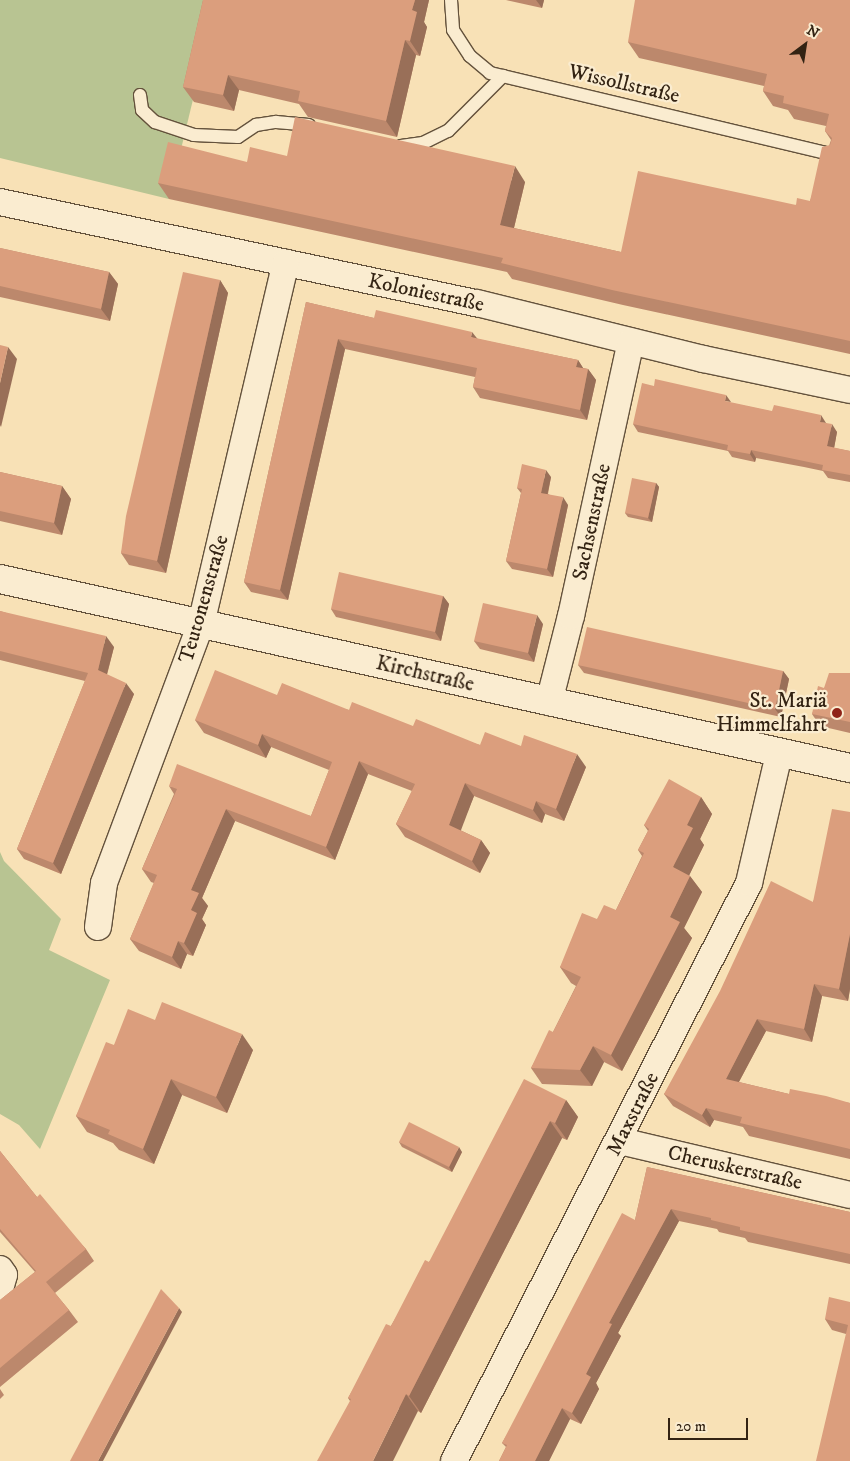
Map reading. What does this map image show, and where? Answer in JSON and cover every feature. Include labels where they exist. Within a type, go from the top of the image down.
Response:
[{"type":"street","name":"Koloniestraße","points":[[0,202],[477,304],[850,390]]},
{"type":"street","name":"Teutonenstraße","points":[[98,927],[104,883],[201,624],[286,263]]},
{"type":"street","name":"Sachsenstraße","points":[[549,702],[571,616],[631,341]]},
{"type":"street","name":"Kirchstraße","points":[[0,579],[779,754],[850,768]]},
{"type":"street","name":"Maxstraße","points":[[454,1461],[620,1141],[749,883],[779,754]]},
{"type":"street","name":"Cheruskerstraße","points":[[620,1141],[850,1195]]},
{"type":"street","points":[[0,1269],[4,1275],[0,1289]]},
{"type":"lane","name":"Wissollstraße","points":[[451,0],[450,16],[461,44],[480,67],[503,76],[835,155]]},
{"type":"lane","points":[[386,142],[405,147],[448,131],[503,76]]},
{"type":"lane","points":[[140,96],[142,110],[155,122],[194,135],[238,137],[256,125],[276,122],[319,128]]},
{"type":"green space","points":[[0,0],[217,0],[169,199],[0,158]]},
{"type":"green space","points":[[0,852],[4,861],[61,919],[49,950],[110,980],[40,1149],[19,1125],[0,1114]]},
{"type":"building","points":[[203,0],[415,0],[412,10],[417,12],[410,41],[405,40],[386,121],[298,101],[300,91],[228,75],[223,95],[183,87]]},
{"type":"building","points":[[635,0],[850,0],[850,341],[612,290],[501,263],[503,258],[158,183],[168,142],[247,162],[250,147],[287,156],[295,117],[515,166],[500,225],[621,252],[638,171],[796,205],[797,198],[810,201],[822,147],[830,145],[832,138],[825,131],[829,114],[783,103],[784,96],[763,91],[767,74],[628,42]]},
{"type":"building","points":[[0,248],[109,272],[101,309],[0,286]]},
{"type":"building","points":[[183,272],[220,280],[157,561],[121,553],[126,516]]},
{"type":"building","points":[[306,302],[374,318],[376,310],[472,332],[471,337],[578,360],[576,367],[588,369],[580,410],[473,387],[477,368],[338,339],[280,590],[244,582]]},
{"type":"building","points":[[0,345],[8,347],[0,383]]},
{"type":"building","points":[[655,379],[726,395],[725,401],[772,411],[774,405],[821,415],[820,422],[832,424],[827,446],[850,451],[850,475],[822,470],[823,465],[751,450],[750,454],[727,450],[728,445],[633,424],[642,383],[654,386]]},
{"type":"building","points":[[522,464],[546,470],[541,493],[563,497],[547,569],[506,561],[522,489],[517,488]]},
{"type":"building","points":[[0,472],[62,486],[54,523],[0,511]]},
{"type":"building","points":[[632,478],[656,483],[648,518],[625,513]]},
{"type":"building","points":[[339,572],[443,596],[435,632],[331,609]]},
{"type":"building","points":[[483,603],[537,615],[528,653],[474,641]]},
{"type":"building","points":[[0,611],[106,636],[98,670],[126,683],[53,863],[17,849],[88,673],[0,651]]},
{"type":"building","points":[[587,627],[783,671],[775,709],[578,665]]},
{"type":"building","points":[[215,670],[277,695],[282,683],[349,710],[352,702],[413,726],[416,719],[480,745],[485,732],[521,746],[524,735],[577,754],[556,809],[536,801],[533,810],[465,783],[449,825],[481,840],[472,861],[396,824],[415,784],[359,761],[326,847],[226,809],[191,890],[199,893],[191,910],[197,913],[184,943],[178,941],[172,957],[130,939],[157,875],[142,869],[177,789],[169,786],[177,764],[311,816],[332,762],[262,734],[258,745],[195,720]]},
{"type":"building","points":[[829,673],[850,673],[850,722],[812,714],[818,686],[824,688]]},
{"type":"building","points":[[669,779],[701,797],[687,825],[693,828],[673,867],[690,876],[670,917],[680,922],[611,1055],[593,1046],[580,1070],[531,1068],[549,1030],[553,1032],[581,977],[560,967],[582,913],[597,919],[604,905],[616,910],[644,853],[638,850],[649,829],[644,825]]},
{"type":"building","points":[[832,809],[850,812],[850,934],[839,989],[814,984],[804,1029],[757,1019],[726,1079],[789,1094],[790,1089],[850,1103],[850,1149],[740,1123],[742,1117],[706,1108],[702,1115],[664,1094],[720,991],[771,881],[813,902]]},
{"type":"building","points":[[162,1002],[242,1034],[216,1097],[171,1079],[143,1149],[108,1134],[110,1130],[76,1116],[106,1042],[114,1045],[128,1009],[155,1020]]},
{"type":"building","points":[[524,1079],[566,1100],[555,1123],[550,1121],[409,1396],[406,1394],[373,1461],[317,1461],[351,1399],[348,1398],[386,1324],[391,1326],[425,1260],[429,1262]]},
{"type":"building","points":[[409,1122],[459,1147],[449,1167],[399,1142]]},
{"type":"building","points":[[0,1151],[37,1197],[40,1194],[86,1249],[46,1282],[69,1310],[0,1368],[0,1300],[36,1271],[0,1229]]},
{"type":"building","points":[[647,1167],[850,1212],[850,1254],[740,1230],[740,1227],[711,1220],[711,1218],[671,1209],[609,1323],[612,1324],[586,1374],[591,1377],[572,1413],[562,1408],[535,1461],[499,1461],[507,1445],[502,1443],[622,1213],[635,1220]]},
{"type":"building","points":[[161,1289],[179,1308],[98,1461],[70,1461]]},
{"type":"building","points":[[829,1297],[850,1302],[850,1461],[816,1461],[848,1325],[825,1319]]},
{"type":"place","name":"St. Mariä Himmelfahrt","points":[[837,713]]}]
